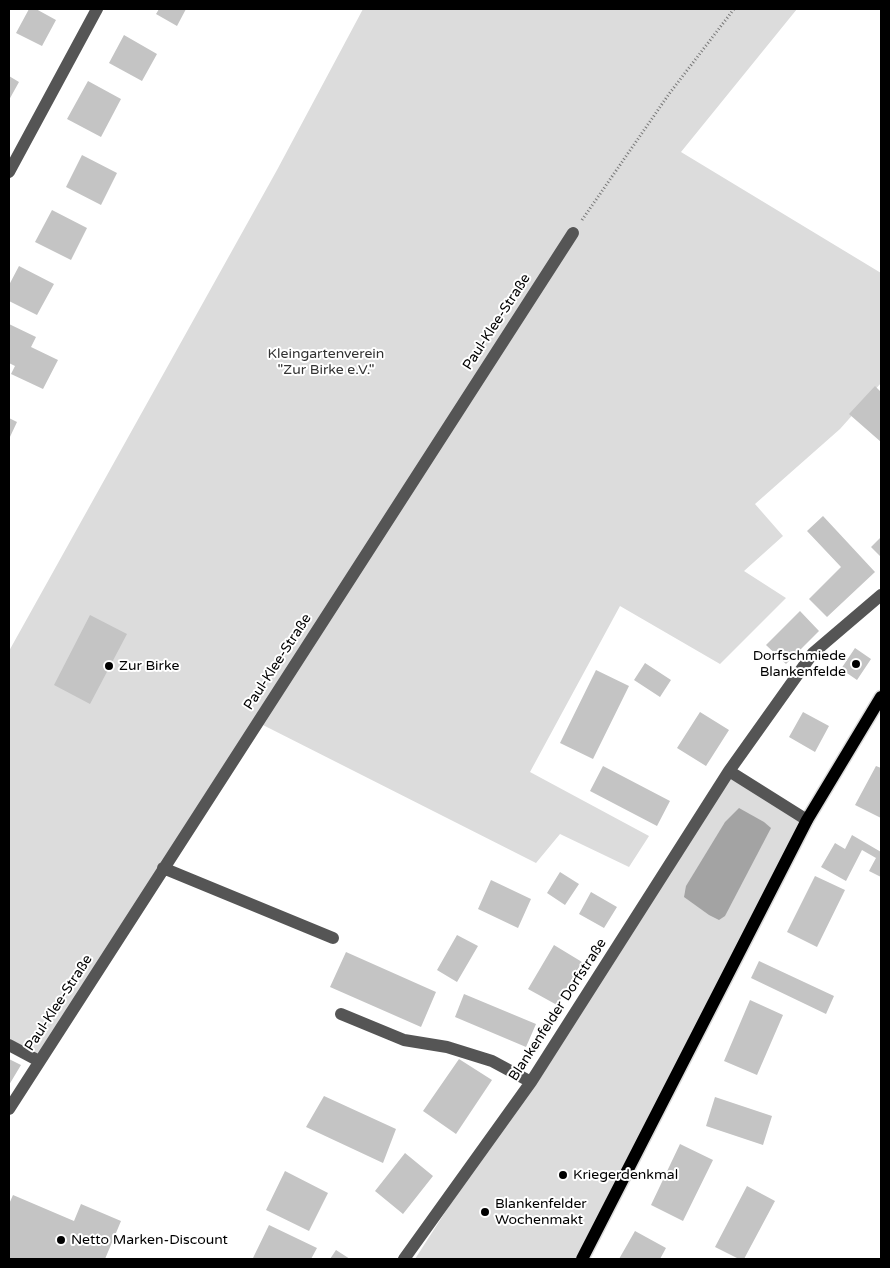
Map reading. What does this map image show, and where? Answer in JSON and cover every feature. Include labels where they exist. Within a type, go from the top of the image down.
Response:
[{"type":"main road","points":[[582,1259],[807,820],[881,697]]},
{"type":"street","points":[[9,172],[98,9]]},
{"type":"street","name":"Paul-Klee-Straße","points":[[9,1109],[573,233]]},
{"type":"street","name":"Blankenfelder Dorfstraße","points":[[404,1259],[531,1082],[729,771],[813,653],[881,595]]},
{"type":"street","points":[[729,771],[807,820]]},
{"type":"street","points":[[164,868],[333,938]]},
{"type":"street","points":[[341,1014],[404,1040],[447,1047],[492,1061],[531,1082]]},
{"type":"street","points":[[9,1045],[39,1061]]},
{"type":"path","points":[[573,233],[668,94],[734,9]]},
{"type":"green space","name":"Kleingartenverein \"Zur Birke e.V.\"","points":[[363,9],[797,9],[681,152],[881,273],[881,383],[840,429],[755,504],[783,536],[744,571],[786,598],[720,664],[620,606],[530,772],[649,836],[629,867],[560,834],[536,863],[257,722],[39,1061],[9,1045],[9,651],[277,170]]},
{"type":"green space","points":[[729,771],[807,820],[582,1259],[415,1259]]},
{"type":"shaded area","points":[[739,808],[771,828],[725,916],[719,920],[684,897],[686,886],[725,822]]},
{"type":"building","points":[[29,9],[36,9],[56,20],[42,46],[16,33]]},
{"type":"building","points":[[159,9],[186,9],[177,26],[156,14]]},
{"type":"building","points":[[124,35],[157,54],[142,81],[109,63]]},
{"type":"building","points":[[9,76],[19,82],[9,100]]},
{"type":"building","points":[[88,81],[121,99],[101,137],[67,119]]},
{"type":"building","points":[[82,155],[117,173],[101,205],[66,187]]},
{"type":"building","points":[[52,210],[87,228],[71,260],[35,242]]},
{"type":"building","points":[[19,266],[54,284],[37,315],[9,301],[9,285]]},
{"type":"building","points":[[9,324],[36,337],[31,347],[58,360],[43,389],[11,374],[15,366],[9,363]]},
{"type":"building","points":[[875,386],[881,392],[881,442],[849,414]]},
{"type":"building","points":[[9,418],[17,422],[9,439]]},
{"type":"building","points":[[823,516],[875,572],[827,617],[809,599],[841,567],[807,531]]},
{"type":"building","points":[[881,537],[881,557],[871,547]]},
{"type":"building","points":[[800,611],[819,631],[786,664],[766,645]]},
{"type":"building","points":[[90,615],[127,634],[90,704],[54,685]]},
{"type":"building","name":"Dorfschmiede Blankenfelde","points":[[855,648],[871,659],[857,680],[841,669]]},
{"type":"building","points":[[645,663],[671,680],[660,697],[634,680]]},
{"type":"building","points":[[596,670],[629,686],[593,759],[560,743]]},
{"type":"building","points":[[700,712],[729,730],[706,766],[677,748]]},
{"type":"building","points":[[803,712],[829,726],[815,752],[789,737]]},
{"type":"building","points":[[603,766],[670,801],[657,826],[590,791]]},
{"type":"building","points":[[876,766],[881,768],[881,818],[855,805]]},
{"type":"building","points":[[852,835],[881,852],[881,877],[869,871],[876,858],[862,850],[846,881],[821,867],[835,843],[845,849]]},
{"type":"building","points":[[560,872],[579,884],[565,905],[547,893]]},
{"type":"building","points":[[815,876],[845,890],[817,947],[787,932]]},
{"type":"building","points":[[491,880],[531,899],[518,928],[478,909]]},
{"type":"building","points":[[591,892],[617,907],[604,928],[579,914]]},
{"type":"building","points":[[457,935],[478,946],[457,982],[437,970]]},
{"type":"building","points":[[554,945],[582,962],[557,1005],[528,989]]},
{"type":"building","points":[[346,952],[436,992],[421,1027],[330,987]]},
{"type":"building","points":[[759,961],[834,996],[826,1014],[751,978]]},
{"type":"building","points":[[464,994],[536,1024],[526,1047],[455,1017]]},
{"type":"building","points":[[750,1000],[783,1015],[757,1075],[724,1061]]},
{"type":"building","points":[[9,1059],[21,1065],[9,1085]]},
{"type":"building","points":[[459,1059],[492,1080],[456,1134],[423,1111]]},
{"type":"building","points":[[324,1096],[396,1129],[383,1163],[306,1127]]},
{"type":"building","points":[[715,1097],[772,1116],[763,1145],[706,1126]]},
{"type":"building","points":[[680,1144],[713,1160],[683,1221],[651,1205]]},
{"type":"building","points":[[405,1153],[433,1176],[403,1214],[375,1191]]},
{"type":"building","points":[[285,1171],[328,1193],[309,1231],[266,1210]]},
{"type":"building","points":[[747,1186],[775,1201],[744,1259],[739,1259],[715,1247]]},
{"type":"building","name":"Netto Marken-Discount","points":[[13,1195],[74,1221],[81,1204],[121,1221],[105,1259],[9,1259],[9,1204]]},
{"type":"building","points":[[269,1225],[317,1248],[311,1259],[253,1258]]},
{"type":"building","points":[[635,1231],[666,1248],[660,1259],[619,1259]]},
{"type":"building","points":[[336,1250],[350,1259],[330,1259]]},
{"type":"place","name":"Dorfschmiede Blankenfelde","points":[[856,664]]},
{"type":"place","name":"Zur Birke","points":[[109,666]]},
{"type":"place","name":"Kriegerdenkmal","points":[[563,1175]]},
{"type":"place","name":"Blankenfelder Wochenmakt","points":[[485,1212]]},
{"type":"place","name":"Netto Marken-Discount","points":[[61,1240]]}]
